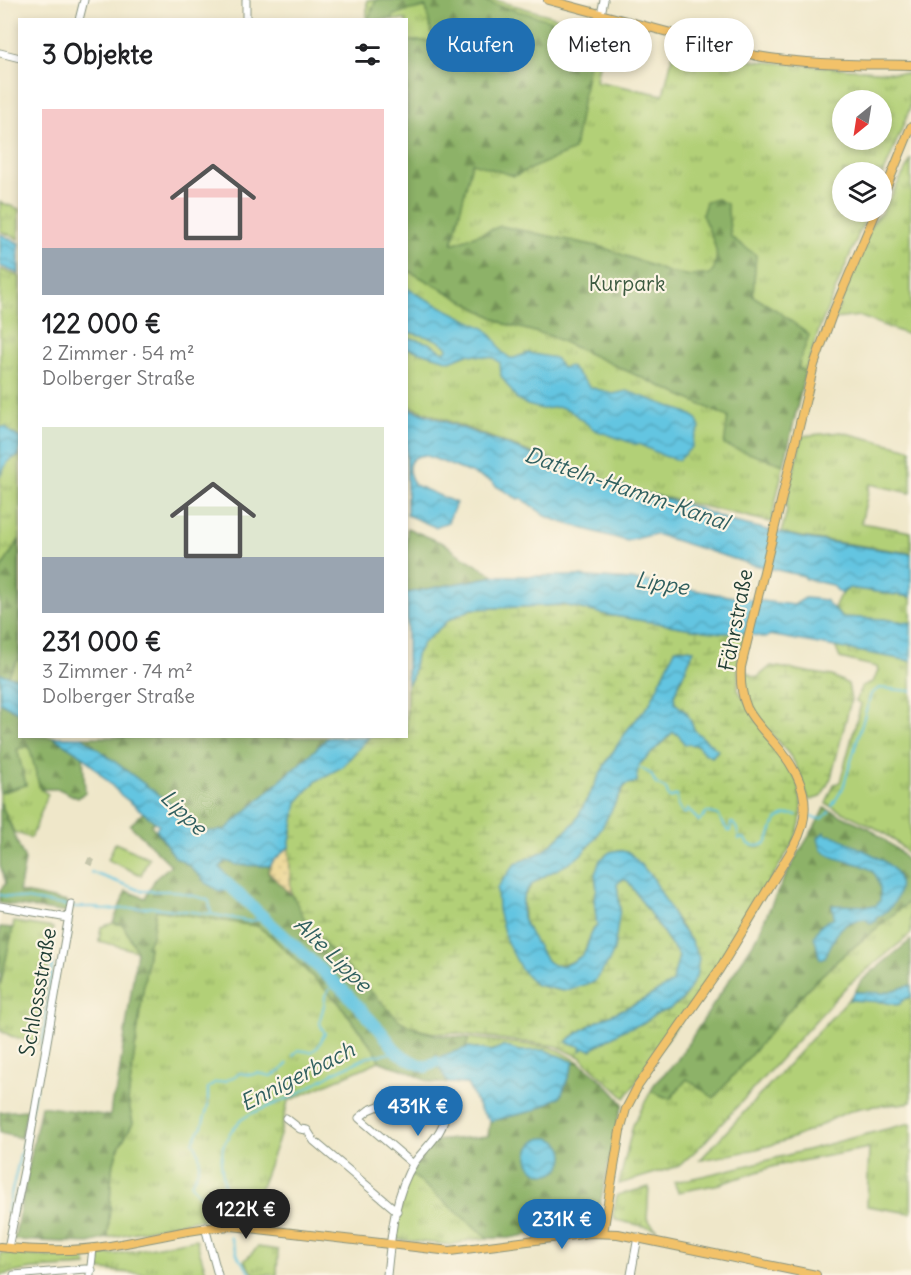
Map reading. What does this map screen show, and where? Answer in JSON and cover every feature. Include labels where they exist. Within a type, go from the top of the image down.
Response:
[{"type":"main road","points":[[548,0],[757,56],[837,64],[911,65]]},
{"type":"main road","points":[[892,174],[911,127]]},
{"type":"main road","name":"Fährstraße","points":[[603,1233],[616,1147],[628,1105],[638,1086],[719,970],[801,831],[804,797],[800,779],[789,761],[752,717],[745,701],[741,673],[757,597],[817,355],[872,222]]},
{"type":"main road","points":[[4,1247],[56,1250],[93,1248],[205,1227],[232,1226],[458,1251],[603,1233],[638,1237],[816,1275]]},
{"type":"street","points":[[80,18],[84,0]]},
{"type":"street","points":[[246,0],[246,18]]},
{"type":"street","points":[[601,14],[604,0]]},
{"type":"street","points":[[0,53],[18,58]]},
{"type":"street","name":"Schlossstraße","points":[[0,906],[69,911],[27,1151],[4,1247]]},
{"type":"street","points":[[387,1275],[390,1245],[406,1176],[443,1126],[445,1112],[416,1113],[386,1103],[369,1110],[358,1118],[413,1164]]},
{"type":"street","points":[[286,1118],[300,1129],[306,1130],[314,1141],[397,1211]]},
{"type":"street","points":[[205,1227],[218,1275]]},
{"type":"street","points":[[632,1275],[638,1237]]},
{"type":"street","points":[[14,1275],[85,1269],[91,1272],[93,1248]]},
{"type":"green space","name":"Kurpark","points":[[367,0],[495,0],[559,18],[547,18],[547,72],[598,72],[596,81],[663,95],[669,72],[754,72],[754,61],[911,74],[910,108],[888,162],[832,162],[832,222],[864,222],[820,327],[803,379],[771,522],[637,491],[597,478],[408,405],[408,18],[367,18]]},
{"type":"green space","points":[[376,0],[480,0],[547,19],[547,72],[587,72],[574,150],[514,176],[472,163],[452,244],[501,226],[602,247],[668,272],[691,276],[711,274],[715,267],[715,245],[702,215],[706,202],[717,199],[727,204],[731,237],[756,255],[753,296],[778,311],[809,335],[798,367],[805,373],[784,465],[724,445],[728,417],[550,336],[505,324],[408,271],[408,41],[426,41],[426,72],[535,72],[535,18],[428,18],[426,7],[405,11],[392,16],[393,18],[369,18]]},
{"type":"green space","points":[[911,160],[911,336],[859,316],[834,319],[872,224],[874,222],[892,222],[892,194]]},
{"type":"green space","points":[[0,202],[18,209],[18,239],[0,231]]},
{"type":"green space","points":[[0,269],[18,276],[18,692],[0,697]]},
{"type":"green space","points":[[841,432],[911,449],[911,493],[870,484],[861,523],[911,532],[911,553],[781,533],[802,436]]},
{"type":"green space","points":[[408,528],[447,545],[495,576],[408,593]]},
{"type":"green space","points":[[18,542],[18,661],[8,676],[0,674],[0,570]]},
{"type":"green space","points":[[849,588],[911,597],[911,623],[841,617],[834,608],[839,597]]},
{"type":"green space","points":[[564,605],[608,615],[705,631],[745,633],[738,663],[738,690],[797,780],[802,807],[800,823],[794,841],[731,946],[625,1098],[580,1057],[557,1046],[453,1033],[432,1033],[399,1020],[310,929],[291,892],[289,847],[297,802],[316,781],[342,767],[368,738],[408,738],[408,684],[412,678],[416,655],[423,643],[450,619],[472,609]],"holes":[[[676,648],[694,650],[674,696],[675,703],[687,713],[695,731],[717,750],[712,757],[704,753],[697,745],[684,744],[679,735],[673,732],[637,766],[589,847],[532,884],[523,898],[524,919],[532,940],[548,962],[555,966],[570,963],[583,955],[593,929],[597,926],[594,898],[597,889],[595,874],[600,860],[610,852],[619,850],[665,902],[691,941],[691,987],[684,998],[670,1009],[654,1015],[644,1023],[623,1030],[591,1050],[585,1048],[581,1050],[583,1047],[567,1041],[591,1025],[672,983],[679,956],[628,881],[620,879],[617,884],[620,909],[593,982],[563,991],[536,985],[497,889],[515,864],[544,851],[575,822],[607,761],[628,729],[649,705]]]},
{"type":"green space","points":[[835,646],[911,661],[911,858],[903,848],[883,832],[826,804],[834,784],[840,782],[861,704],[856,701],[862,686],[873,682],[878,671],[877,667],[840,658]]},
{"type":"green space","points":[[744,665],[746,671],[752,676],[758,677],[771,666],[832,676],[848,684],[851,700],[831,778],[821,797],[809,800],[791,757],[757,717],[748,697]]},
{"type":"green space","points":[[0,702],[18,712],[18,738],[55,738],[83,756],[85,792],[78,798],[59,789],[40,789],[29,746],[17,749],[26,785],[0,792]]},
{"type":"green space","points":[[83,738],[327,738],[225,830],[203,832],[172,805]]},
{"type":"green space","points":[[30,746],[40,789],[48,794],[30,838],[14,832],[0,801],[0,793],[26,785],[17,749]]},
{"type":"green space","points":[[0,802],[25,860],[19,892],[68,902],[67,913],[0,903],[0,890],[6,883],[0,865]]},
{"type":"green space","points":[[824,808],[869,828],[899,851],[911,866],[911,900],[838,960],[807,989],[714,1098],[687,1079],[670,1099],[651,1091],[655,1083],[676,1062],[758,936],[782,884]]},
{"type":"green space","points":[[143,813],[155,821],[151,825],[175,857],[189,865],[206,883],[226,861],[238,865],[270,866],[268,873],[295,899],[310,929],[399,1020],[418,1030],[437,1035],[469,1038],[465,1049],[445,1075],[448,1083],[434,1083],[385,1064],[379,1061],[376,1052],[339,1003],[272,937],[257,926],[156,910],[152,937],[146,946],[149,947],[128,1100],[133,1123],[118,1149],[112,1169],[108,1238],[89,1243],[14,1240],[41,1106],[110,1116],[112,1100],[117,1089],[137,951],[123,925],[113,923],[126,891],[145,898],[155,879],[171,865],[130,825]]},
{"type":"green space","points":[[115,843],[149,858],[141,875],[108,860]]},
{"type":"green space","points":[[911,900],[911,934],[845,988],[703,1144],[679,1166],[619,1184],[633,1125],[651,1091],[670,1099],[687,1079],[759,1044],[807,989],[838,960]]},
{"type":"green space","points":[[155,910],[257,926],[272,937],[339,1003],[376,1052],[379,1061],[288,1101],[280,1135],[253,1209],[239,1206],[238,1220],[194,1220],[108,1238],[112,1169],[118,1149],[133,1123],[128,1100],[149,947],[146,946],[152,937]]},
{"type":"green space","points":[[14,922],[53,928],[38,1043],[11,1036],[0,1030],[0,986]]},
{"type":"green space","points":[[113,923],[123,925],[137,951],[99,941],[101,927]]},
{"type":"green space","points":[[0,927],[13,928],[0,986]]},
{"type":"green space","points":[[911,940],[911,985],[884,993],[855,992],[861,981]]},
{"type":"green space","points":[[911,985],[911,1102],[856,1109],[784,1141],[700,1160],[855,992],[884,993]]},
{"type":"green space","points":[[469,1038],[549,1047],[579,1062],[545,1050],[519,1051],[504,1046],[491,1051],[469,1047],[465,1049]]},
{"type":"green space","points":[[574,1062],[593,1072],[623,1104],[597,1219],[593,1223],[509,1238],[488,1238],[410,1173],[434,1141],[488,1136],[490,1121],[533,1111],[561,1096]]},
{"type":"green space","points":[[27,1110],[21,1138],[0,1133],[0,1112]]},
{"type":"green space","points":[[911,1123],[911,1213],[867,1206],[869,1148],[775,1166],[720,1184],[678,1192],[674,1182],[734,1169]]},
{"type":"green space","points":[[410,1173],[488,1238],[451,1245],[393,1239],[404,1189]]},
{"type":"green space","points":[[649,1187],[647,1219],[656,1229],[616,1220],[613,1215],[617,1195]]},
{"type":"green space","points":[[196,1239],[206,1272],[152,1274],[98,1269],[101,1255]]},
{"type":"green space","points":[[258,1247],[278,1250],[277,1275],[255,1275],[244,1261]]},
{"type":"green space","points":[[0,1253],[84,1257],[87,1266],[33,1269],[0,1275]]},
{"type":"sand","points":[[289,847],[291,894],[268,872],[273,861]]},
{"type":"water","points":[[0,234],[18,243],[18,274],[0,266]]},
{"type":"water","points":[[408,288],[486,329],[501,351],[510,358],[528,353],[555,358],[562,368],[570,366],[590,387],[613,394],[627,391],[688,413],[696,418],[700,428],[692,447],[678,460],[664,456],[639,444],[595,430],[569,410],[560,407],[542,409],[527,405],[517,399],[501,376],[500,363],[494,358],[467,354],[450,361],[408,348],[408,337],[429,343],[444,352],[448,348],[435,339],[408,332]]},
{"type":"water","name":"Datteln-Hamm-Kanal","points":[[408,408],[560,465],[697,508],[729,521],[802,538],[911,554],[911,597],[849,588],[841,594],[832,585],[750,564],[655,534],[627,541],[546,516],[491,481],[425,455],[418,456],[409,466],[415,485],[456,503],[448,522],[435,527],[408,515]]},
{"type":"water","points":[[0,427],[6,427],[18,437],[18,456],[9,462],[0,477]]},
{"type":"water","points":[[495,576],[577,576],[643,581],[794,605],[805,598],[825,600],[841,617],[911,623],[911,661],[770,635],[766,638],[740,632],[705,631],[608,615],[564,605],[472,609],[450,619],[423,643],[416,655],[412,678],[408,684],[408,593]]},
{"type":"water","points":[[676,648],[694,650],[674,695],[675,703],[687,713],[695,731],[718,750],[712,757],[704,753],[697,745],[684,744],[679,735],[673,732],[638,766],[637,782],[625,785],[604,824],[585,851],[570,863],[532,884],[523,898],[522,913],[530,934],[547,961],[558,966],[572,962],[579,958],[586,949],[593,930],[597,926],[594,898],[597,889],[595,874],[600,860],[610,852],[619,850],[630,853],[653,878],[679,925],[691,941],[699,958],[696,977],[684,998],[670,1009],[654,1015],[644,1023],[623,1030],[591,1050],[585,1048],[581,1051],[582,1047],[566,1042],[591,1025],[640,1002],[672,983],[679,956],[628,881],[623,879],[617,884],[620,909],[614,950],[608,963],[594,982],[563,991],[536,985],[521,969],[506,940],[498,910],[497,888],[515,864],[544,851],[575,822],[607,761],[628,729],[649,705]]},
{"type":"water","points":[[0,674],[18,678],[18,712],[0,702]]},
{"type":"water","points":[[55,738],[83,738],[172,805],[203,832],[225,830],[327,738],[368,738],[342,767],[316,781],[297,802],[289,847],[270,866],[237,865],[226,861],[220,867],[234,885],[231,889],[220,892],[206,883],[189,865],[175,857],[156,829],[159,825],[121,795],[83,756]]},
{"type":"water","points":[[824,832],[888,864],[898,877],[900,885],[894,902],[887,911],[876,918],[877,921],[870,923],[865,919],[856,920],[843,926],[835,936],[825,957],[820,959],[814,937],[820,926],[834,917],[832,905],[875,906],[880,901],[880,886],[876,875],[861,865],[830,856],[821,849],[818,838]]},
{"type":"water","points":[[911,985],[911,997],[896,1005],[849,1000],[855,992],[884,993]]},
{"type":"water","points":[[504,1046],[519,1051],[545,1050],[574,1062],[561,1096],[533,1111],[491,1121],[481,1111],[467,1084],[448,1083],[436,1062],[442,1056],[469,1047],[491,1051]]},
{"type":"water","points":[[546,1138],[559,1143],[564,1156],[559,1169],[546,1174],[533,1169],[528,1156],[533,1143]]},
{"type":"waterway","points":[[832,806],[843,788],[871,694],[879,688],[911,691]]},
{"type":"waterway","points":[[637,766],[651,774],[656,784],[666,789],[669,798],[677,795],[678,806],[682,813],[686,813],[688,809],[699,821],[707,812],[718,815],[728,831],[733,823],[739,839],[744,838],[751,845],[760,846],[767,842],[779,818],[797,815]]},
{"type":"waterway","points":[[810,817],[822,819],[829,812]]},
{"type":"waterway","points":[[91,872],[142,891],[173,891],[206,899],[209,901],[211,913]]},
{"type":"waterway","name":"Alte Lippe","points":[[220,877],[345,992],[397,1052],[426,1067],[436,1062]]},
{"type":"waterway","points":[[0,895],[103,910],[150,907],[247,921],[267,919]]},
{"type":"waterway","points":[[42,1051],[53,958]]},
{"type":"waterway","points":[[293,1056],[298,1050],[311,1052],[318,1047],[325,1033],[320,1023],[325,995],[335,982]]},
{"type":"waterway","name":"Ennigerbach","points":[[229,1217],[221,1163],[223,1146],[241,1120],[294,1096],[335,1072],[368,1057],[397,1052]]},
{"type":"waterway","points":[[225,1199],[201,1196],[191,1184],[200,1163],[199,1153],[193,1142],[202,1126],[208,1106],[208,1088],[214,1083],[226,1081],[240,1073],[271,1076],[281,1071],[288,1063]]},
{"type":"waterway","points":[[7,1212],[36,1086]]},
{"type":"waterway","name":"Ennigerbach","points":[[230,1237],[239,1258],[252,1275]]},
{"type":"tunnel","points":[[89,865],[92,858]]},
{"type":"water label","name":"Lippe","points":[[662,583]]},
{"type":"water label","name":"Lippe","points":[[184,812]]}]
